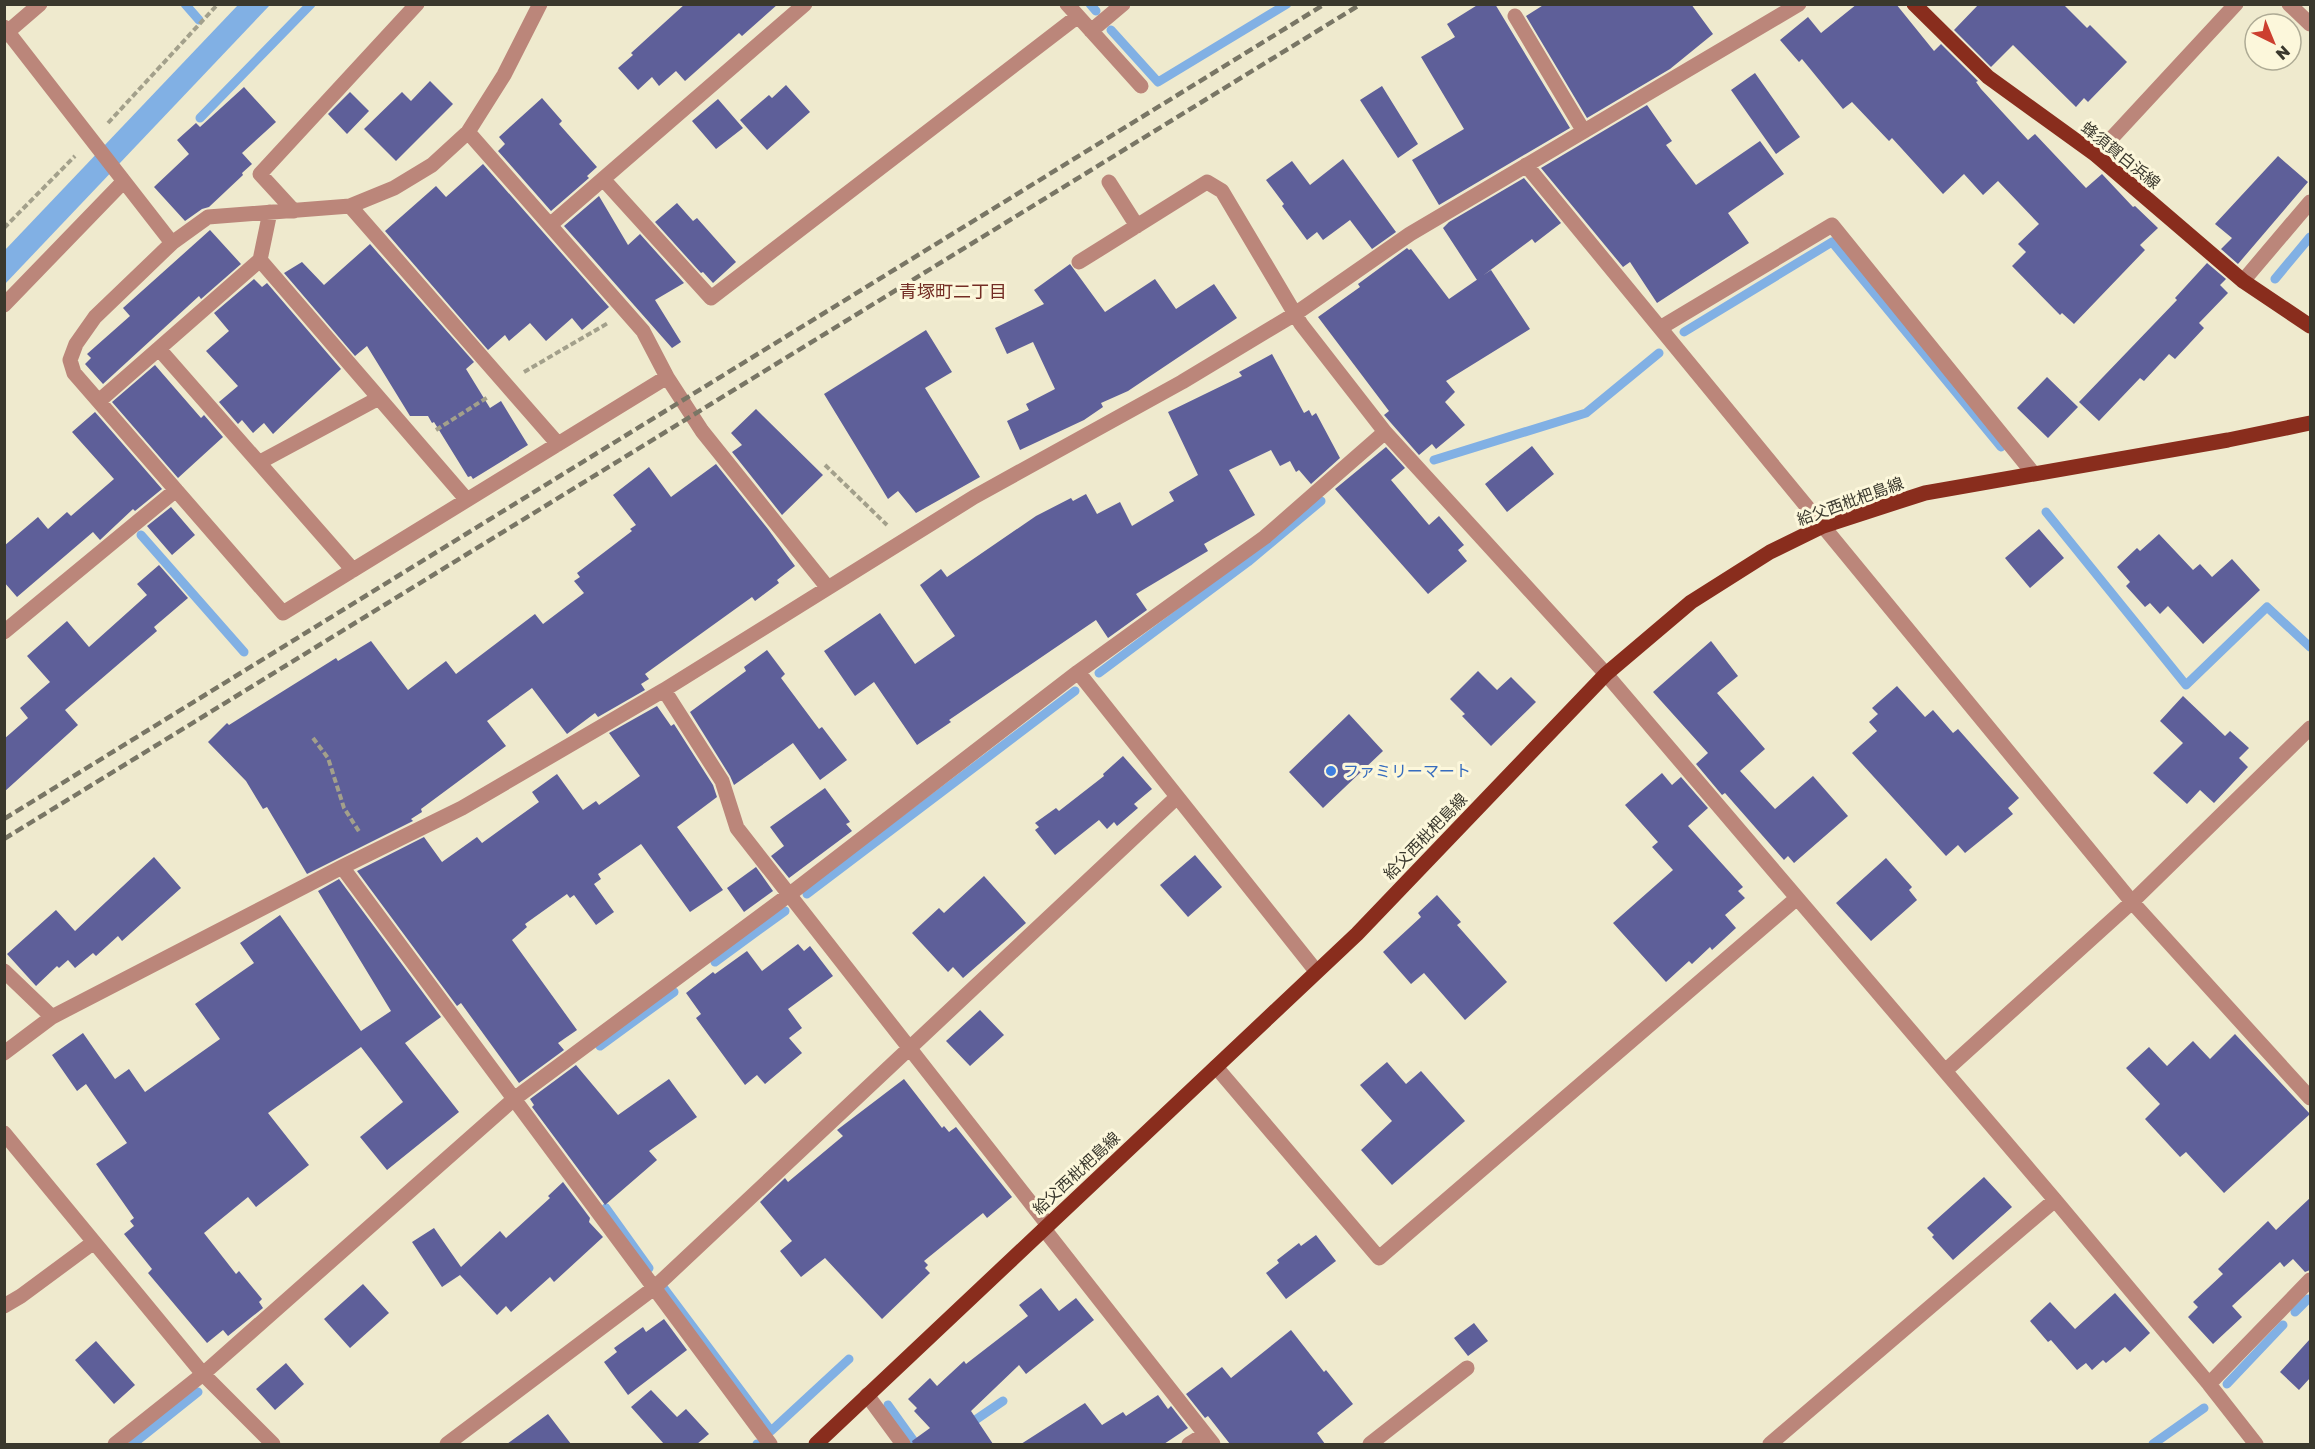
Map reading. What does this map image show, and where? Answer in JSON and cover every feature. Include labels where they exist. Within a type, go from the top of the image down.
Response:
[{"type":"main road","name":"蜂須賀白浜線","points":[[1914,4],[1988,77],[2096,155],[2243,281],[2310,326]]},
{"type":"main road","name":"給父西枇杷島線","points":[[816,1444],[1357,934],[1606,674],[1691,602],[1770,552],[1823,526],[1925,493],[2228,440],[2310,423]]},
{"type":"street","points":[[40,4],[6,31],[172,243]]},
{"type":"street","points":[[294,211],[260,174],[417,4]]},
{"type":"street","points":[[540,4],[504,75],[468,132],[432,165],[394,188],[350,207],[208,217],[172,243],[94,317],[76,344],[70,360],[74,373],[283,613],[667,377]]},
{"type":"street","points":[[550,225],[805,4]]},
{"type":"street","points":[[1067,4],[1141,86]]},
{"type":"street","points":[[1091,32],[1123,4]]},
{"type":"street","points":[[4,1053],[52,1017],[342,867],[462,808],[664,690],[974,497],[1182,382],[1295,314],[1410,234],[1799,4]]},
{"type":"street","points":[[2096,155],[2236,4]]},
{"type":"street","points":[[2289,4],[2310,24]]},
{"type":"street","points":[[603,179],[711,298],[1078,16]]},
{"type":"street","points":[[1515,16],[1583,130]]},
{"type":"street","points":[[468,132],[643,331],[667,377],[702,431],[828,588]]},
{"type":"street","points":[[1526,165],[2132,902],[2309,1092]]},
{"type":"street","points":[[4,305],[120,178]]},
{"type":"street","points":[[1109,182],[1137,226]]},
{"type":"street","points":[[1079,262],[1207,182],[1222,191],[1301,324],[1385,432],[1606,674],[2055,1200],[2209,1384],[2256,1444]]},
{"type":"street","points":[[2243,281],[2310,202]]},
{"type":"street","points":[[350,207],[558,444]]},
{"type":"street","points":[[99,401],[260,260],[270,212]]},
{"type":"street","points":[[1660,328],[1832,225],[2033,473]]},
{"type":"street","points":[[260,260],[467,500]]},
{"type":"street","points":[[159,349],[353,570]]},
{"type":"street","points":[[260,462],[379,398]]},
{"type":"street","points":[[115,1444],[203,1374],[514,1099],[790,894],[1078,672],[1265,537],[1385,432]]},
{"type":"street","points":[[4,632],[176,490]]},
{"type":"street","points":[[1078,672],[1316,971]]},
{"type":"street","points":[[664,690],[722,781],[737,828],[1209,1439],[1189,1444]]},
{"type":"street","points":[[1945,1071],[2132,902],[2310,728]]},
{"type":"street","points":[[447,1444],[654,1288],[1178,797]]},
{"type":"street","points":[[342,867],[770,1444]]},
{"type":"street","points":[[1216,1067],[1379,1258],[1797,898]]},
{"type":"street","points":[[4,971],[52,1017]]},
{"type":"street","points":[[4,1133],[203,1374],[273,1444]]},
{"type":"street","points":[[1770,1444],[2055,1200]]},
{"type":"street","points":[[4,1306],[94,1242]]},
{"type":"street","points":[[2209,1384],[2310,1280]]},
{"type":"street","points":[[1370,1444],[1467,1368]]},
{"type":"street","points":[[867,1395],[903,1444]]},
{"type":"path","points":[[4,228],[92,141],[218,4]]},
{"type":"path","points":[[417,442],[506,384],[626,311]]},
{"type":"path","points":[[825,465],[903,541]]},
{"type":"path","points":[[313,738],[328,758],[344,808],[372,852]]},
{"type":"water","points":[[238,5],[270,5],[5,284],[5,250]]},
{"type":"building","points":[[685,4],[778,4],[742,36],[739,33],[685,81],[676,71],[659,86],[652,77],[638,90],[618,68],[633,55],[631,53]]},
{"type":"building","points":[[1479,4],[1495,4],[1570,128],[1439,205],[1412,160],[1464,129],[1421,57],[1455,37],[1447,24]]},
{"type":"building","points":[[1545,4],[1691,4],[1713,34],[1670,69],[1587,118],[1526,16]]},
{"type":"building","points":[[1857,4],[1896,4],[1934,51],[1941,44],[1978,81],[1976,82],[1981,89],[2028,140],[2035,134],[2086,188],[2102,174],[2133,207],[2135,206],[2158,228],[2140,245],[2145,250],[2074,324],[2062,313],[2060,315],[2012,266],[2026,252],[2018,244],[2039,224],[1998,181],[1983,195],[1964,174],[1943,194],[1892,138],[1889,141],[1852,102],[1843,109],[1802,59],[1799,62],[1780,40],[1808,17],[1821,33]]},
{"type":"building","points":[[1979,4],[2063,4],[2087,28],[2090,25],[2127,62],[2088,102],[2084,98],[2076,107],[2013,45],[1991,67],[1954,30]]},
{"type":"building","points":[[1755,73],[1800,137],[1776,154],[1731,90]]},
{"type":"building","points":[[430,81],[453,104],[396,161],[364,129],[402,92],[411,101]]},
{"type":"building","points":[[786,85],[810,112],[767,150],[740,120],[769,95],[772,98]]},
{"type":"building","points":[[1382,86],[1418,144],[1398,158],[1360,100]]},
{"type":"building","points":[[244,87],[276,122],[242,153],[252,164],[242,173],[243,175],[209,207],[185,221],[154,187],[189,154],[177,140],[196,123],[200,127]]},
{"type":"building","points":[[350,92],[369,111],[347,134],[328,114]]},
{"type":"building","points":[[542,98],[562,121],[559,124],[597,167],[587,176],[589,178],[551,211],[498,151],[505,144],[499,137]]},
{"type":"building","points":[[718,99],[743,128],[716,149],[692,121]]},
{"type":"building","points":[[1647,105],[1672,141],[1666,145],[1696,185],[1760,141],[1784,174],[1728,213],[1749,243],[1657,303],[1630,262],[1623,267],[1541,168]]},
{"type":"building","points":[[2278,156],[2308,182],[2238,264],[2221,249],[2232,238],[2215,224]]},
{"type":"building","points":[[1343,159],[1396,232],[1372,249],[1350,220],[1323,240],[1317,232],[1307,240],[1266,180],[1292,161],[1310,185]]},
{"type":"building","points":[[483,164],[609,307],[582,330],[572,318],[546,341],[530,323],[509,341],[505,335],[488,350],[385,231],[436,186],[446,197]]},
{"type":"building","points":[[1524,178],[1561,223],[1535,243],[1532,239],[1477,280],[1443,228],[1449,222]]},
{"type":"building","points":[[599,196],[628,245],[640,234],[684,283],[655,300],[681,342],[672,348],[564,226]]},
{"type":"building","points":[[677,203],[693,221],[697,218],[736,262],[713,283],[703,272],[701,273],[655,222]]},
{"type":"building","points":[[210,230],[241,264],[201,299],[199,296],[103,384],[85,364],[91,358],[87,354],[130,316],[123,308]]},
{"type":"building","points":[[370,244],[474,362],[466,369],[490,408],[501,401],[528,445],[473,479],[471,476],[468,477],[428,416],[410,416],[367,346],[355,356],[284,273],[302,262],[324,285]]},
{"type":"building","points":[[1407,248],[1411,249],[1449,299],[1491,270],[1530,329],[1446,381],[1455,392],[1445,402],[1465,425],[1436,449],[1432,444],[1419,455],[1384,415],[1389,411],[1318,317],[1360,287],[1358,284]]},
{"type":"building","points":[[2207,263],[2226,279],[2220,285],[2228,293],[2199,323],[2204,328],[2175,359],[2169,354],[2144,381],[2140,378],[2099,421],[2079,402],[2177,300],[2175,298]]},
{"type":"building","points":[[1070,264],[1105,312],[1155,279],[1176,309],[1214,284],[1237,318],[1128,391],[1101,403],[1103,407],[1084,420],[1020,450],[1007,421],[1029,410],[1026,404],[1055,389],[1033,342],[1007,354],[995,328],[1044,304],[1034,290]]},
{"type":"building","points":[[254,279],[262,287],[267,283],[341,369],[273,434],[264,423],[253,433],[242,420],[238,424],[219,402],[238,386],[206,351],[229,331],[214,313]]},
{"type":"building","points":[[926,330],[952,372],[925,388],[980,477],[916,513],[898,491],[888,499],[824,394]]},
{"type":"building","points":[[1272,354],[1304,413],[1309,410],[1312,416],[1316,413],[1340,458],[1311,484],[1299,470],[1296,472],[1290,461],[1280,466],[1271,450],[1229,470],[1255,515],[1204,544],[1208,551],[1136,594],[1147,610],[1108,638],[1096,620],[949,720],[951,722],[917,745],[874,682],[855,696],[824,651],[880,613],[915,664],[955,636],[920,585],[941,569],[947,577],[1036,516],[1071,498],[1073,501],[1086,494],[1097,514],[1120,502],[1132,526],[1174,501],[1169,492],[1198,475],[1168,412],[1242,376],[1239,372]]},
{"type":"building","points":[[155,365],[201,418],[204,415],[223,437],[178,478],[112,402]]},
{"type":"building","points":[[2047,377],[2078,407],[2048,438],[2017,408]]},
{"type":"building","points":[[756,409],[823,475],[782,515],[732,452],[742,445],[731,433]]},
{"type":"building","points":[[95,412],[162,489],[135,511],[133,509],[100,540],[93,532],[17,597],[4,582],[4,546],[38,517],[48,529],[67,512],[71,516],[114,479],[72,432]]},
{"type":"building","points":[[1532,446],[1554,474],[1507,512],[1485,484]]},
{"type":"building","points":[[1386,447],[1405,468],[1391,480],[1429,525],[1439,516],[1464,545],[1458,550],[1467,561],[1428,594],[1335,489]]},
{"type":"building","points":[[716,464],[795,566],[777,580],[779,583],[755,601],[752,597],[645,674],[649,679],[641,684],[645,690],[598,717],[595,713],[567,734],[532,688],[487,721],[506,746],[421,809],[422,812],[411,819],[413,821],[307,874],[267,807],[263,809],[246,781],[208,742],[227,723],[229,725],[336,658],[338,661],[371,641],[408,690],[446,661],[456,674],[535,614],[543,624],[584,593],[574,581],[580,577],[577,573],[632,531],[630,529],[636,525],[613,495],[649,467],[671,497]]},
{"type":"building","points":[[171,507],[195,535],[172,555],[147,526]]},
{"type":"building","points":[[2039,529],[2064,558],[2030,588],[2005,558]]},
{"type":"building","points":[[2159,534],[2193,570],[2200,564],[2212,577],[2232,559],[2260,590],[2203,644],[2168,606],[2160,614],[2150,603],[2145,607],[2126,586],[2130,582],[2117,567],[2137,548],[2140,551]]},
{"type":"building","points":[[159,565],[188,598],[154,627],[157,631],[65,710],[78,725],[4,792],[4,739],[28,718],[20,708],[50,682],[27,656],[67,621],[89,647],[147,595],[137,584]]},
{"type":"building","points":[[1711,641],[1738,676],[1717,693],[1765,749],[1740,771],[1775,809],[1813,776],[1848,816],[1794,863],[1788,856],[1784,860],[1696,764],[1708,753],[1653,692]]},
{"type":"building","points":[[767,650],[785,674],[781,678],[819,729],[822,727],[847,760],[820,780],[793,743],[734,785],[690,712],[746,671],[744,667]]},
{"type":"building","points":[[1478,671],[1497,690],[1511,677],[1536,702],[1491,746],[1462,716],[1465,714],[1450,699]]},
{"type":"building","points":[[1897,686],[1925,717],[1933,710],[1953,733],[1958,729],[2019,798],[2008,808],[2013,814],[1965,853],[1958,845],[1946,856],[1852,753],[1877,731],[1869,722],[1878,714],[1872,708]]},
{"type":"building","points":[[2183,696],[2225,736],[2230,731],[2249,748],[2239,758],[2248,767],[2214,803],[2200,790],[2187,804],[2153,773],[2183,743],[2160,721]]},
{"type":"building","points":[[657,706],[671,726],[674,724],[713,785],[717,797],[677,827],[723,890],[690,912],[641,844],[598,874],[601,879],[594,884],[614,912],[596,925],[574,895],[570,898],[567,894],[525,924],[527,927],[512,940],[577,1030],[558,1043],[564,1050],[519,1083],[461,1003],[457,1006],[357,871],[424,837],[442,862],[477,837],[482,843],[539,802],[532,792],[557,774],[583,810],[596,801],[599,805],[640,776],[609,733]]},
{"type":"building","points":[[1349,714],[1383,751],[1323,808],[1289,772]]},
{"type":"building","points":[[1123,756],[1152,789],[1134,804],[1138,808],[1117,826],[1114,822],[1107,829],[1099,820],[1055,855],[1035,830],[1039,827],[1035,823],[1056,808],[1059,811],[1104,776],[1103,774]]},
{"type":"building","points":[[1662,773],[1672,785],[1681,777],[1708,808],[1688,826],[1743,887],[1738,891],[1745,898],[1725,915],[1736,928],[1712,950],[1710,947],[1692,964],[1689,961],[1666,982],[1613,923],[1673,870],[1652,847],[1658,842],[1625,805]]},
{"type":"building","points":[[825,788],[850,822],[846,824],[852,831],[789,878],[771,856],[784,846],[770,827]]},
{"type":"building","points":[[1195,855],[1222,887],[1188,917],[1160,885]]},
{"type":"building","points":[[154,857],[181,888],[122,941],[118,936],[96,956],[93,953],[75,968],[68,960],[59,968],[57,966],[36,986],[7,954],[56,910],[75,931]]},
{"type":"building","points":[[1886,858],[1912,887],[1909,890],[1917,900],[1871,941],[1836,903]]},
{"type":"building","points":[[756,867],[773,891],[744,912],[727,888]]},
{"type":"building","points":[[984,876],[1026,923],[963,978],[953,967],[948,972],[912,933],[939,908],[944,913]]},
{"type":"building","points":[[339,879],[441,1017],[405,1043],[459,1112],[387,1170],[360,1137],[403,1102],[361,1047],[268,1113],[309,1165],[256,1207],[248,1197],[204,1233],[236,1274],[239,1271],[262,1299],[259,1302],[263,1308],[228,1336],[223,1330],[207,1343],[148,1273],[152,1269],[124,1234],[134,1226],[130,1221],[134,1218],[96,1164],[127,1143],[86,1084],[77,1091],[52,1055],[83,1033],[115,1079],[129,1069],[145,1092],[220,1039],[195,1004],[254,963],[240,943],[280,915],[361,1031],[391,1011],[318,891]]},
{"type":"building","points":[[1437,895],[1461,922],[1457,925],[1507,982],[1465,1020],[1424,973],[1411,984],[1383,952],[1421,917],[1418,913]]},
{"type":"building","points":[[798,944],[804,951],[810,946],[833,976],[788,1009],[802,1028],[789,1038],[802,1053],[765,1084],[757,1075],[745,1085],[696,1018],[701,1014],[686,993],[713,972],[715,974],[747,951],[762,971]]},
{"type":"building","points":[[980,1010],[1004,1035],[970,1066],[946,1041]]},
{"type":"building","points":[[2235,1034],[2310,1114],[2224,1193],[2186,1152],[2180,1157],[2145,1119],[2160,1104],[2126,1068],[2149,1047],[2167,1066],[2193,1041],[2210,1059]]},
{"type":"building","points":[[1387,1062],[1406,1084],[1421,1071],[1465,1121],[1392,1185],[1361,1150],[1392,1121],[1360,1085]]},
{"type":"building","points":[[576,1065],[618,1115],[669,1079],[697,1117],[649,1151],[657,1160],[605,1205],[532,1107],[534,1105],[530,1099]]},
{"type":"building","points":[[904,1079],[942,1128],[944,1126],[949,1132],[956,1127],[1012,1197],[987,1218],[983,1213],[924,1261],[928,1265],[925,1268],[930,1273],[882,1319],[825,1258],[801,1277],[780,1251],[792,1241],[760,1202],[785,1178],[788,1182],[843,1136],[837,1130]]},
{"type":"building","points":[[1984,1177],[2012,1207],[1953,1260],[1927,1228]]},
{"type":"building","points":[[563,1182],[590,1218],[589,1222],[603,1237],[554,1282],[550,1277],[511,1312],[506,1306],[497,1315],[460,1275],[442,1287],[412,1242],[434,1228],[461,1267],[500,1231],[506,1238],[550,1198],[548,1196]]},
{"type":"building","points":[[2310,1198],[2310,1270],[2305,1272],[2293,1259],[2284,1267],[2280,1262],[2232,1306],[2242,1317],[2213,1344],[2188,1317],[2198,1307],[2193,1302],[2223,1274],[2218,1269],[2268,1221],[2276,1230]]},
{"type":"building","points":[[1316,1235],[1336,1261],[1286,1299],[1266,1273],[1279,1263],[1277,1260],[1299,1243],[1301,1246]]},
{"type":"building","points":[[363,1284],[389,1313],[350,1348],[324,1319]]},
{"type":"building","points":[[1041,1288],[1059,1311],[1076,1298],[1094,1320],[1026,1374],[1019,1365],[971,1411],[993,1444],[913,1444],[912,1441],[930,1428],[914,1411],[917,1408],[908,1399],[930,1378],[937,1386],[964,1361],[966,1364],[1028,1316],[1019,1305]]},
{"type":"building","points":[[2115,1293],[2150,1333],[2130,1352],[2125,1347],[2106,1363],[2103,1360],[2092,1370],[2086,1363],[2077,1370],[2051,1340],[2048,1342],[2030,1321],[2050,1302],[2075,1329]]},
{"type":"building","points":[[664,1319],[687,1350],[628,1395],[604,1362],[617,1352],[614,1348],[643,1327],[646,1332]]},
{"type":"building","points":[[1474,1323],[1488,1341],[1468,1356],[1454,1338]]},
{"type":"building","points":[[1291,1330],[1353,1404],[1317,1433],[1325,1444],[1230,1444],[1208,1416],[1205,1418],[1186,1394],[1222,1367],[1231,1378]]},
{"type":"building","points":[[2310,1339],[2310,1378],[2299,1390],[2280,1372]]},
{"type":"building","points":[[96,1341],[135,1385],[114,1404],[75,1360]]},
{"type":"building","points":[[286,1363],[304,1384],[275,1410],[256,1389]]},
{"type":"building","points":[[651,1390],[677,1417],[686,1409],[709,1434],[697,1444],[664,1444],[631,1407]]},
{"type":"building","points":[[1158,1395],[1168,1409],[1171,1406],[1188,1428],[1164,1444],[1021,1444],[1085,1403],[1102,1425],[1123,1412],[1126,1416]]},
{"type":"building","points":[[548,1414],[571,1444],[507,1444]]},
{"type":"waterway","points":[[185,4],[199,20]]},
{"type":"waterway","points":[[200,118],[311,4]]},
{"type":"waterway","points":[[1090,4],[1096,11]]},
{"type":"waterway","points":[[1111,30],[1158,82],[1287,4]]},
{"type":"waterway","points":[[2275,279],[2310,237]]},
{"type":"waterway","points":[[1684,332],[1832,242],[2001,447]]},
{"type":"waterway","points":[[1434,460],[1586,413],[1659,353]]},
{"type":"waterway","points":[[1099,673],[1248,562],[1321,501]]},
{"type":"waterway","points":[[2046,512],[2186,685],[2267,607],[2310,647]]},
{"type":"waterway","points":[[141,535],[244,652]]},
{"type":"waterway","points":[[807,894],[1075,691]]},
{"type":"waterway","points":[[715,962],[785,911]]},
{"type":"waterway","points":[[600,1046],[674,992]]},
{"type":"waterway","points":[[606,1208],[649,1268]]},
{"type":"waterway","points":[[663,1287],[771,1431],[849,1359]]},
{"type":"waterway","points":[[2295,1312],[2308,1299]]},
{"type":"waterway","points":[[2227,1384],[2283,1325]]},
{"type":"waterway","points":[[133,1444],[198,1392]]},
{"type":"waterway","points":[[968,1425],[1003,1401]]},
{"type":"waterway","points":[[888,1405],[916,1444]]},
{"type":"waterway","points":[[2153,1444],[2204,1408]]},
{"type":"railway","points":[[4,819],[1325,4]]},
{"type":"railway","points":[[4,839],[1361,4]]},
{"type":"place","name":"ファミリーマート","points":[[1331,771]]},
{"type":"district","name":"青塚町二丁目","points":[[953,291]]}]
